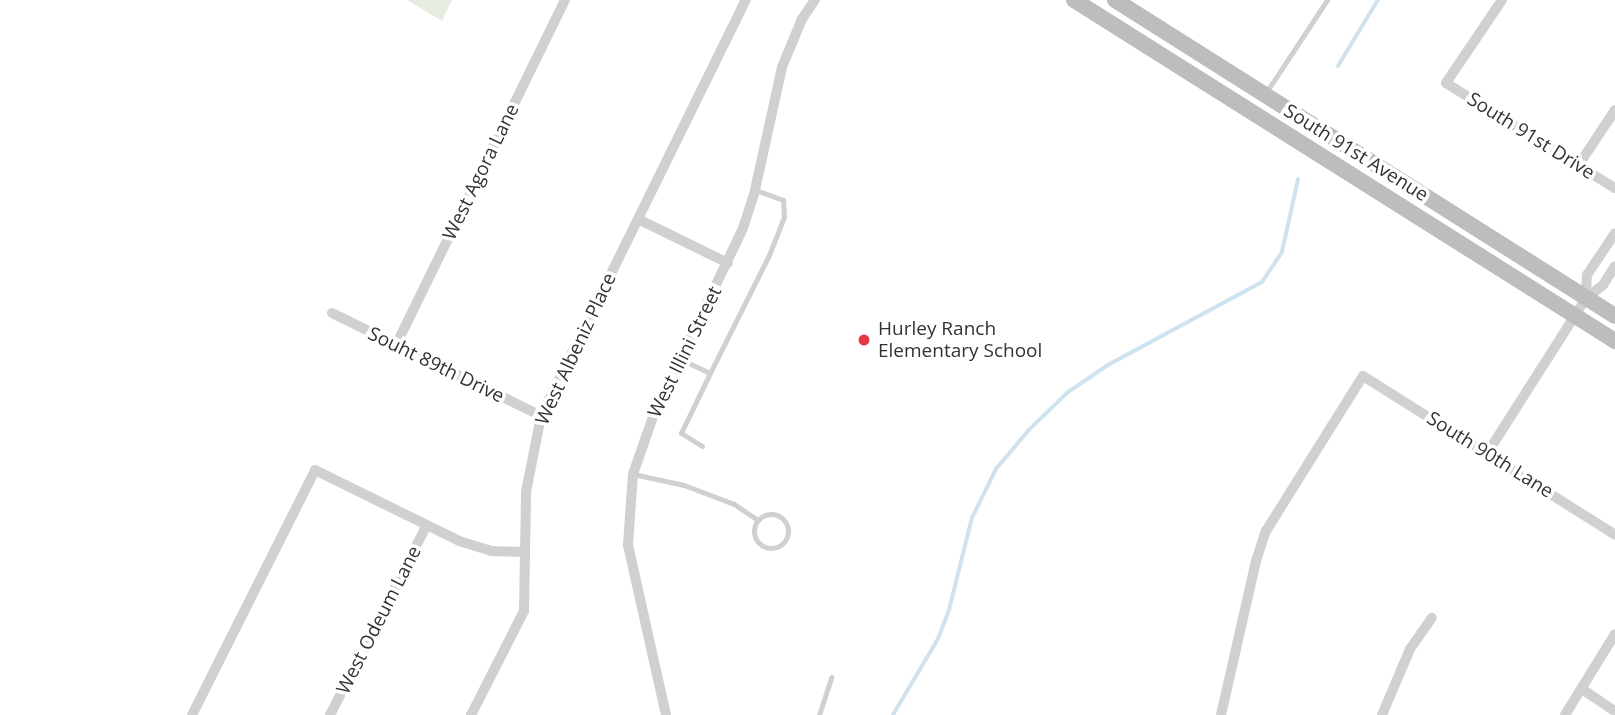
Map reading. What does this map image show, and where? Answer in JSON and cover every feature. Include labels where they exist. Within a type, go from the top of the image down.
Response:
[{"type":"main road","name":"South 91st Avenue","points":[[1074,0],[1615,341]]},
{"type":"main road","name":"South 91st Avenue","points":[[1115,0],[1615,316]]},
{"type":"street","name":"West Agora Lane","points":[[396,345],[565,0]]},
{"type":"street","name":"West Albeniz Place","points":[[471,715],[524,611],[526,492],[541,416],[746,0]]},
{"type":"street","name":"West Illini Street","points":[[666,715],[628,545],[633,474],[654,414],[728,263],[755,190],[782,67],[802,19],[815,0]]},
{"type":"street","name":"South 91st Drive","points":[[1502,0],[1446,83],[1615,188]]},
{"type":"street","points":[[1578,166],[1615,110]]},
{"type":"street","points":[[638,219],[728,263]]},
{"type":"street","points":[[1586,298],[1587,275],[1615,233]]},
{"type":"street","points":[[1488,452],[1586,298],[1603,285],[1615,266]]},
{"type":"street","name":"Souht 89th Drive","points":[[332,313],[541,416]]},
{"type":"street","name":"South 90th Lane","points":[[1223,715],[1256,561],[1266,531],[1363,376],[1488,452],[1615,535]]},
{"type":"street","points":[[192,715],[315,470],[459,541],[492,551],[524,552]]},
{"type":"street","name":"West Odeum Lane","points":[[330,715],[427,525]]},
{"type":"street","points":[[1382,715],[1410,649],[1432,618]]},
{"type":"street","points":[[1565,715],[1615,634]]},
{"type":"street","points":[[1581,690],[1615,711]]},
{"type":"lane","points":[[1264,95],[1327,0]]},
{"type":"lane","points":[[702,446],[681,432],[769,255],[784,217],[783,200],[755,190]]},
{"type":"lane","points":[[680,359],[710,373]]},
{"type":"lane","points":[[633,474],[684,485],[722,499],[758,520]]},
{"type":"lane","points":[[768,514],[779,516],[788,529],[785,540],[776,547],[761,544],[755,536],[758,520],[768,514]]},
{"type":"lane","points":[[819,715],[831,677]]},
{"type":"shaded area","points":[[407,0],[452,0],[442,21]]},
{"type":"waterway","points":[[1338,66],[1378,0]]},
{"type":"waterway","points":[[893,715],[938,639],[949,610],[972,518],[996,469],[1029,430],[1067,393],[1108,365],[1262,282],[1282,252],[1298,180]]},
{"type":"place","name":"Hurley Ranch Elementary School","points":[[864,340]]}]
